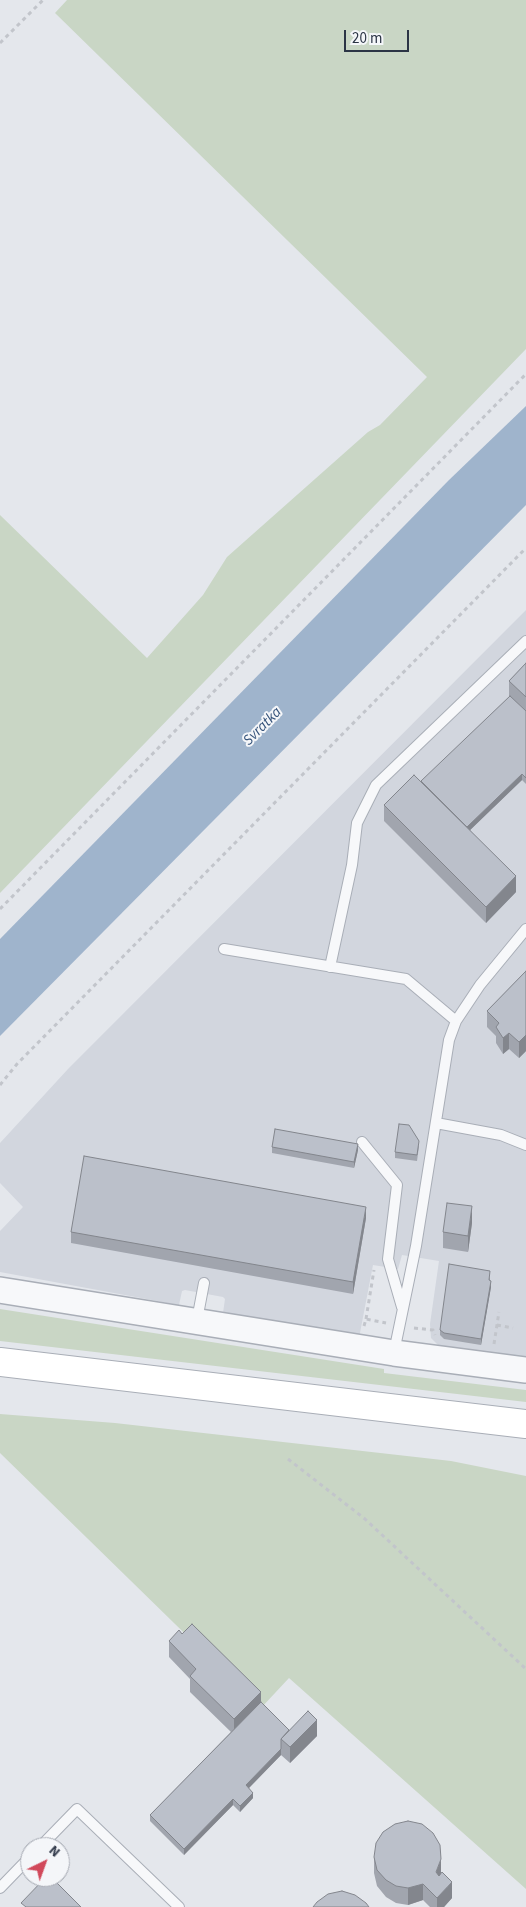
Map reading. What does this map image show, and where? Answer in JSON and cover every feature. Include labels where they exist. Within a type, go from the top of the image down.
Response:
[{"type":"main road","points":[[0,1362],[526,1424]]},
{"type":"street","points":[[0,1290],[394,1353],[526,1370]]},
{"type":"lane","points":[[330,966],[352,865],[357,822],[376,784],[526,641]]},
{"type":"lane","points":[[394,1353],[436,1124],[449,1040],[456,1021],[480,984],[526,929]]},
{"type":"lane","points":[[224,949],[406,979],[456,1021]]},
{"type":"lane","points":[[436,1124],[501,1135],[526,1146]]},
{"type":"lane","points":[[362,1142],[397,1186],[388,1259],[403,1310]]},
{"type":"lane","points":[[197,1322],[204,1282]]},
{"type":"lane","points":[[50,1837],[77,1809],[179,1907]]},
{"type":"lane","points":[[0,1888],[20,1867]]},
{"type":"path","points":[[0,43],[42,0]]},
{"type":"path","points":[[0,909],[526,374]]},
{"type":"path","points":[[0,1085],[17,1064],[526,548]]},
{"type":"path","points":[[366,1319],[374,1268]]},
{"type":"path","points":[[497,1325],[513,1328]]},
{"type":"path","points":[[288,1459],[365,1520],[526,1669]]},
{"type":"shaded area","points":[[526,610],[526,1363],[447,1354],[431,1338],[430,1324],[439,1261],[402,1255],[398,1269],[373,1265],[359,1338],[223,1313],[225,1299],[223,1297],[185,1290],[182,1291],[179,1305],[0,1272],[0,1231],[23,1207],[0,1183],[0,1143],[68,1069]]},
{"type":"green space","points":[[67,0],[526,0],[526,349],[0,893],[0,515],[147,658],[203,595],[227,557],[368,432],[380,425],[427,377],[55,13]]},
{"type":"green space","points":[[0,1309],[384,1369],[384,1373],[526,1390],[526,1402],[0,1341]]},
{"type":"green space","points":[[0,1414],[115,1423],[451,1461],[526,1476],[526,1889],[289,1678],[261,1708],[0,1453]]},
{"type":"water","name":"Svratka","points":[[526,406],[526,505],[0,1036],[0,939],[449,480]]},
{"type":"building","points":[[526,663],[526,697],[509,681]]},
{"type":"building","points":[[510,696],[526,711],[526,778],[522,774],[467,827],[421,781]]},
{"type":"building","points":[[414,775],[516,876],[486,907],[384,805]]},
{"type":"building","points":[[526,971],[526,1035],[519,1042],[509,1033],[503,1038],[496,1027],[499,1023],[487,1011]]},
{"type":"building","points":[[399,1124],[409,1125],[419,1141],[417,1155],[395,1152]]},
{"type":"building","points":[[275,1129],[358,1144],[354,1162],[272,1147]]},
{"type":"building","points":[[84,1156],[366,1207],[353,1282],[71,1232]]},
{"type":"building","points":[[447,1203],[472,1206],[468,1236],[443,1232]]},
{"type":"building","points":[[449,1264],[490,1271],[489,1280],[491,1281],[481,1339],[444,1333],[440,1330]]},
{"type":"building","points":[[192,1624],[261,1692],[234,1719],[190,1676],[196,1669],[169,1641],[179,1630],[182,1634]]},
{"type":"building","points":[[261,1702],[289,1730],[281,1739],[281,1749],[246,1785],[253,1793],[240,1806],[233,1799],[184,1849],[150,1815]]},
{"type":"building","points":[[308,1711],[317,1720],[290,1747],[281,1739]]},
{"type":"building","points":[[408,1821],[422,1824],[433,1833],[440,1845],[441,1859],[436,1872],[439,1876],[442,1872],[452,1882],[437,1898],[423,1884],[408,1888],[396,1886],[386,1880],[377,1870],[374,1857],[376,1843],[383,1832],[395,1824]]},
{"type":"building","points":[[36,1887],[61,1887],[81,1907],[26,1907],[21,1903]]},
{"type":"building","points":[[342,1891],[355,1895],[369,1907],[313,1907],[328,1894]]}]
